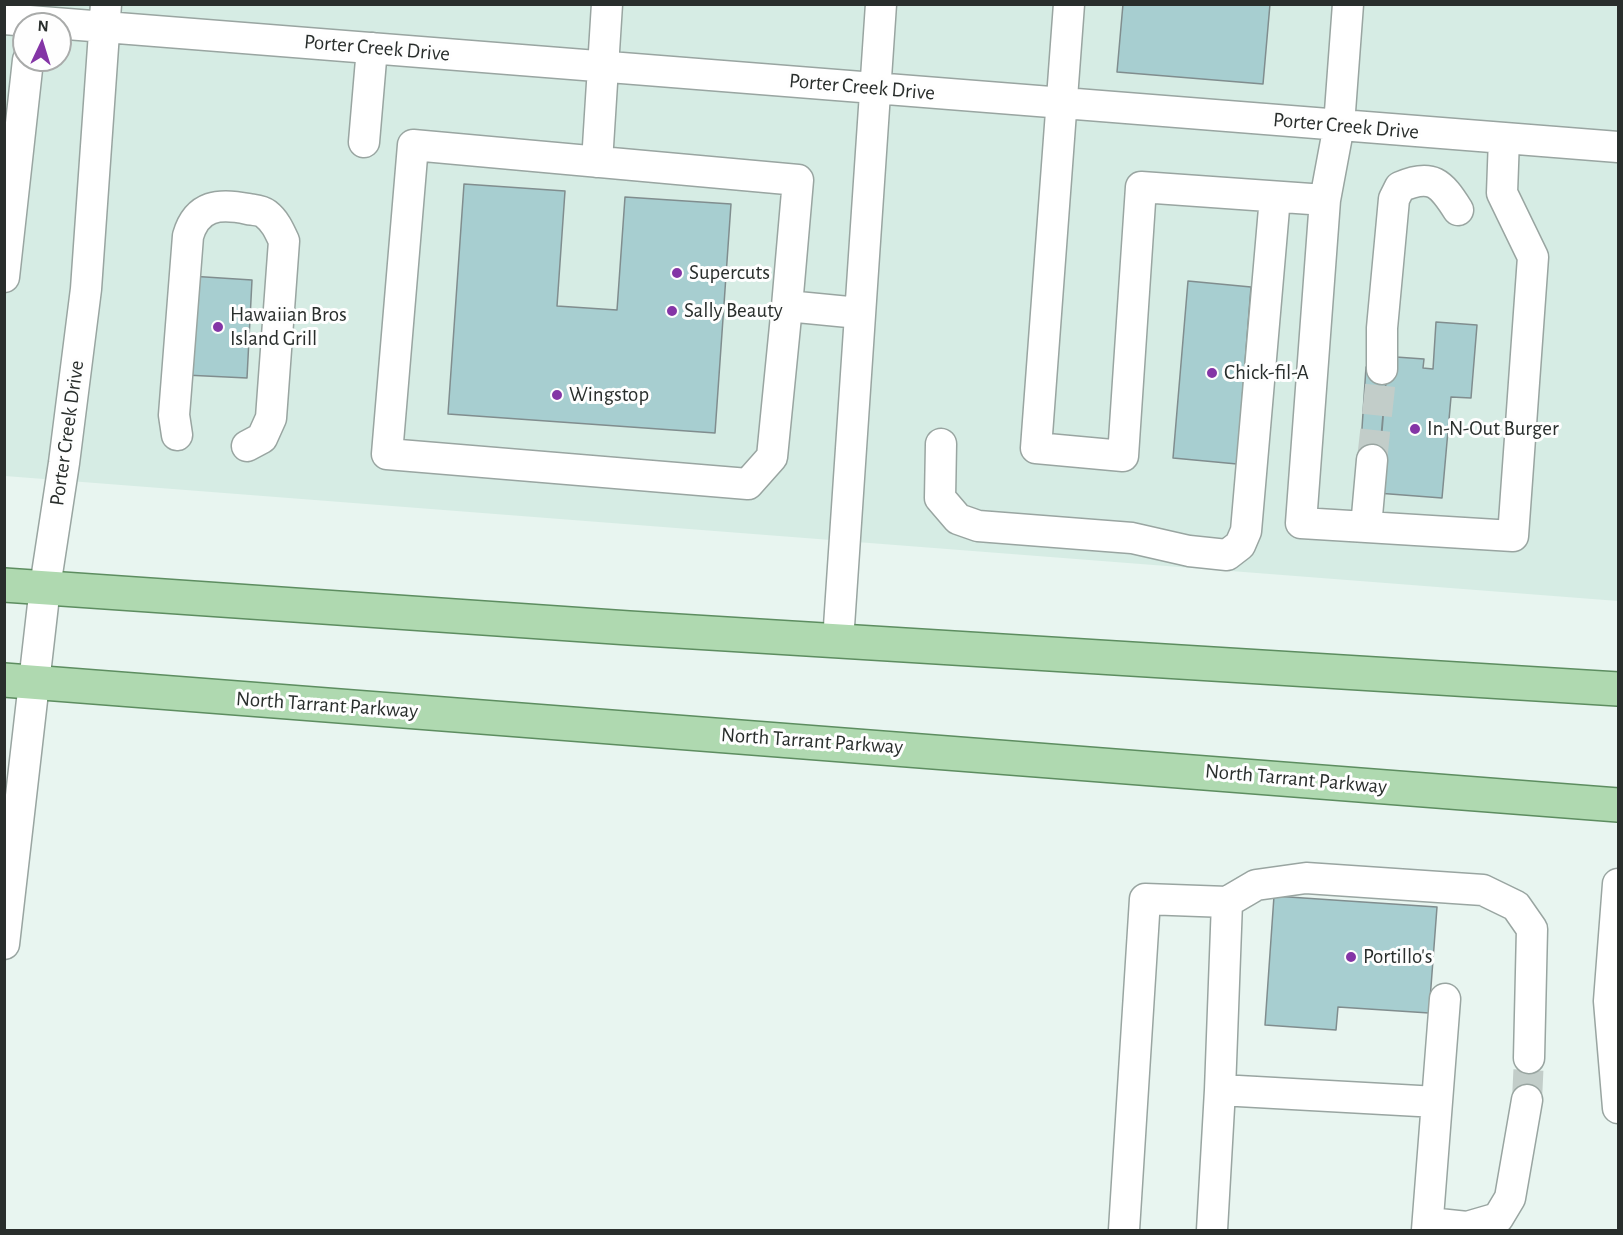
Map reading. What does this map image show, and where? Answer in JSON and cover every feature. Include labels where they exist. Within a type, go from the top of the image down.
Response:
[{"type":"main road","points":[[4,585],[837,641],[1618,690]]},
{"type":"main road","name":"North Tarrant Parkway","points":[[19,681],[1618,805]]},
{"type":"street","points":[[597,162],[607,4]]},
{"type":"street","points":[[837,641],[874,88],[882,4]]},
{"type":"street","points":[[1069,4],[1035,448],[1122,456],[1141,187],[1325,200]]},
{"type":"street","points":[[1348,4],[1339,125],[1325,200],[1302,523],[1513,536],[1533,257],[1502,193],[1504,138]]},
{"type":"street","name":"Porter Creek Drive","points":[[72,16],[106,16],[372,48],[1618,147]]},
{"type":"street","name":"Porter Creek Drive","points":[[4,944],[19,681],[45,587],[64,463],[86,289],[106,16]]},
{"type":"street","points":[[364,142],[372,48]]},
{"type":"street","points":[[4,276],[27,72]]},
{"type":"street","points":[[413,145],[798,180],[787,306],[772,457],[748,483],[387,454],[413,145]]},
{"type":"street","points":[[1382,369],[1382,328],[1394,199],[1400,187],[1416,180],[1435,182],[1445,190],[1458,210]]},
{"type":"street","points":[[941,444],[940,498],[958,519],[978,526],[1132,538],[1189,551],[1227,555],[1234,550],[1240,545],[1246,531],[1275,197]]},
{"type":"street","points":[[177,435],[174,415],[188,236],[193,220],[210,208],[232,206],[264,212],[277,225],[284,241],[271,418],[262,438],[248,446]]},
{"type":"street","points":[[787,306],[859,313]]},
{"type":"street","points":[[1366,527],[1371,460]]},
{"type":"street","points":[[1124,1230],[1145,898],[1227,902],[1256,885],[1306,878],[1483,890],[1516,906],[1532,929],[1529,1058]]},
{"type":"street","points":[[1618,884],[1609,1001],[1618,1108]]},
{"type":"street","points":[[1212,1230],[1227,902]]},
{"type":"street","points":[[1445,999],[1428,1227],[1467,1227],[1498,1218],[1510,1198],[1527,1100]]},
{"type":"street","points":[[1220,1090],[1437,1102]]},
{"type":"shaded area","points":[[4,5],[1618,5],[1618,601],[5,476]]},
{"type":"building","points":[[1123,4],[1270,4],[1263,84],[1117,72]]},
{"type":"building","points":[[464,184],[565,191],[557,306],[617,310],[625,197],[731,204],[715,433],[448,414]]},
{"type":"building","name":"Hawaiian Bros Island Grill","points":[[190,276],[252,280],[247,378],[185,375]]},
{"type":"building","name":"Chick-fil-A","points":[[1188,281],[1251,287],[1237,464],[1173,458]]},
{"type":"building","name":"In-N-Out Burger","points":[[1436,322],[1477,325],[1471,398],[1451,397],[1442,498],[1377,493],[1387,369],[1396,357],[1424,359],[1423,368],[1433,369]]},
{"type":"building","points":[[1366,367],[1387,369],[1379,460],[1360,459]]},
{"type":"building","name":"Portillo's","points":[[1274,896],[1437,907],[1429,1013],[1338,1007],[1336,1030],[1265,1025]]},
{"type":"tunnel","points":[[1372,460],[1382,369]]},
{"type":"tunnel","points":[[1527,1100],[1529,1058]]},
{"type":"place","name":"Supercuts","points":[[677,273]]},
{"type":"place","name":"Sally Beauty","points":[[672,311]]},
{"type":"place","name":"Hawaiian Bros Island Grill","points":[[218,327]]},
{"type":"place","name":"Chick-fil-A","points":[[1212,373]]},
{"type":"place","name":"Wingstop","points":[[557,395]]},
{"type":"place","name":"In-N-Out Burger","points":[[1415,429]]},
{"type":"place","name":"Portillo's","points":[[1351,957]]}]
